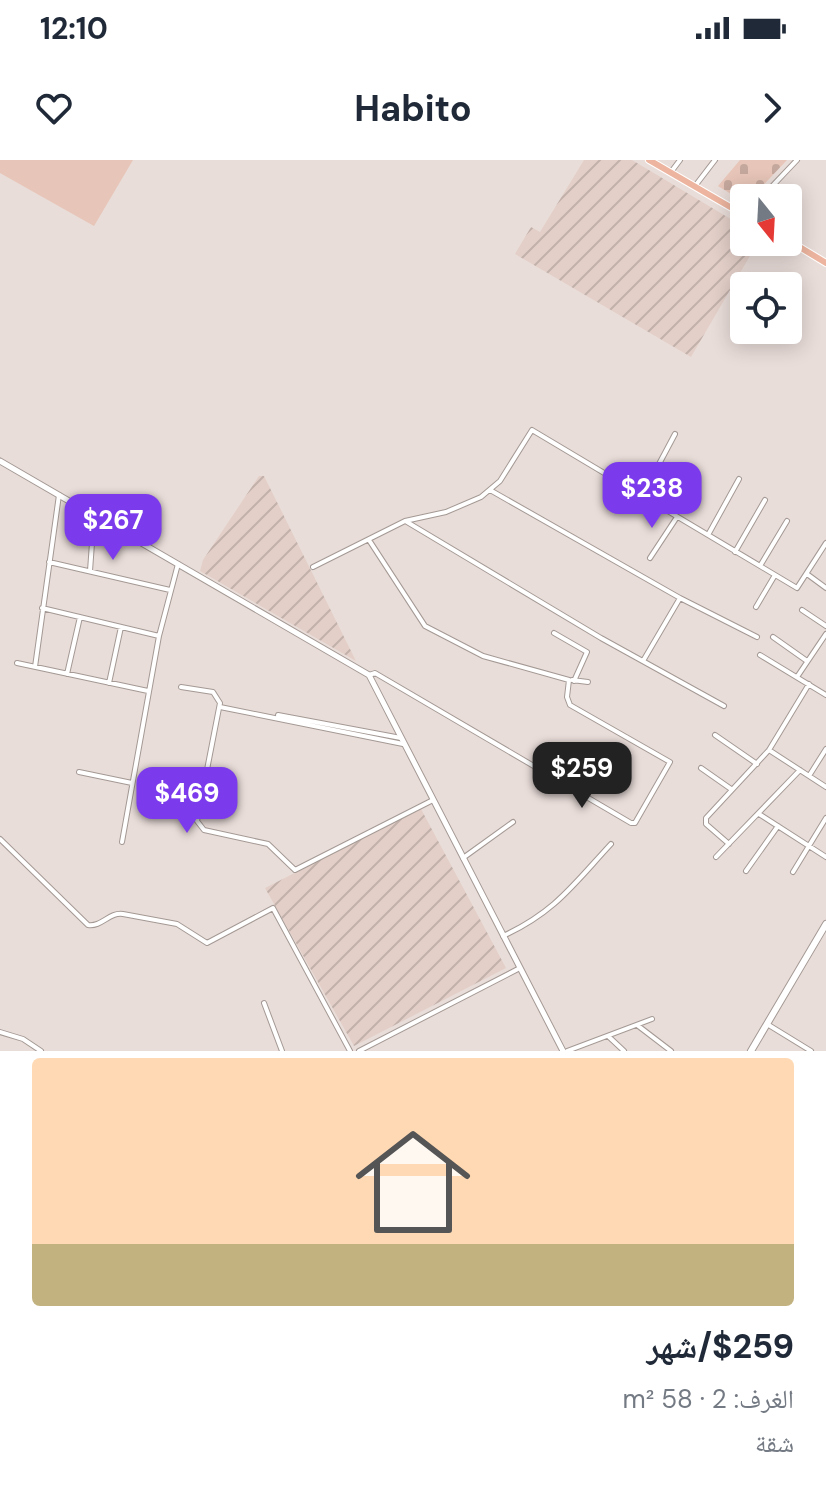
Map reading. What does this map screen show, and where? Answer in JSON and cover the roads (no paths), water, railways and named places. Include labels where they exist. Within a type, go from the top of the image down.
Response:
[{"type":"main road","points":[[649,160],[730,207]]},
{"type":"main road","points":[[802,248],[826,263]]},
{"type":"main road","points":[[751,1051],[826,924]]},
{"type":"street","points":[[671,172],[680,160]]},
{"type":"street","points":[[695,186],[715,160]]},
{"type":"street","points":[[774,184],[797,160]]},
{"type":"street","points":[[313,567],[405,521],[465,506],[490,490],[509,469],[532,430],[797,588],[826,543]]},
{"type":"street","points":[[642,496],[675,434]]},
{"type":"street","points":[[0,461],[369,675],[518,969],[565,1051],[652,1019]]},
{"type":"street","points":[[708,535],[739,479]]},
{"type":"street","points":[[490,490],[680,598],[757,637]]},
{"type":"street","points":[[35,667],[59,495]]},
{"type":"street","points":[[735,552],[765,500]]},
{"type":"street","points":[[90,571],[94,515]]},
{"type":"street","points":[[650,558],[677,517]]},
{"type":"street","points":[[405,521],[724,706]]},
{"type":"street","points":[[760,566],[787,521]]},
{"type":"street","points":[[369,540],[425,626],[483,656],[588,682]]},
{"type":"street","points":[[49,562],[170,590]]},
{"type":"street","points":[[122,842],[159,636],[178,564]]},
{"type":"street","points":[[807,574],[826,588]]},
{"type":"street","points":[[756,607],[775,575]]},
{"type":"street","points":[[643,661],[680,598]]},
{"type":"street","points":[[42,608],[159,636]]},
{"type":"street","points":[[802,610],[826,626]]},
{"type":"street","points":[[67,674],[80,617]]},
{"type":"street","points":[[109,683],[121,627]]},
{"type":"street","points":[[369,675],[375,673],[635,823],[668,760],[570,705],[567,697],[572,680],[587,652],[554,633]]},
{"type":"street","points":[[797,677],[826,634]]},
{"type":"street","points":[[773,637],[807,661]]},
{"type":"street","points":[[760,655],[826,695]]},
{"type":"street","points":[[17,663],[148,691]]},
{"type":"street","points":[[729,844],[705,821],[769,750],[809,684]]},
{"type":"street","points":[[181,687],[213,692],[220,707],[196,824],[204,830],[268,844],[293,870],[433,800]]},
{"type":"street","points":[[220,707],[405,741]]},
{"type":"street","points":[[278,715],[405,741]]},
{"type":"street","points":[[715,735],[757,764]]},
{"type":"street","points":[[809,776],[826,749]]},
{"type":"street","points":[[769,750],[826,787]]},
{"type":"street","points":[[701,768],[731,789]]},
{"type":"street","points":[[716,857],[800,770]]},
{"type":"street","points":[[79,772],[132,783]]},
{"type":"street","points":[[759,814],[826,857]]},
{"type":"street","points":[[793,872],[826,818]]},
{"type":"street","points":[[463,858],[513,822]]},
{"type":"street","points":[[746,871],[778,826]]},
{"type":"street","points":[[0,839],[88,925],[98,925],[115,913],[123,914],[177,924],[207,943],[273,908],[350,1051]]},
{"type":"street","points":[[503,936],[531,923],[558,904],[611,844]]},
{"type":"street","points":[[362,1050],[518,969]]},
{"type":"street","points":[[264,1003],[282,1051]]},
{"type":"street","points":[[767,1024],[811,1051]]},
{"type":"street","points":[[637,1025],[671,1051]]},
{"type":"street","points":[[0,1032],[41,1051]]},
{"type":"street","points":[[608,1036],[624,1051]]}]
